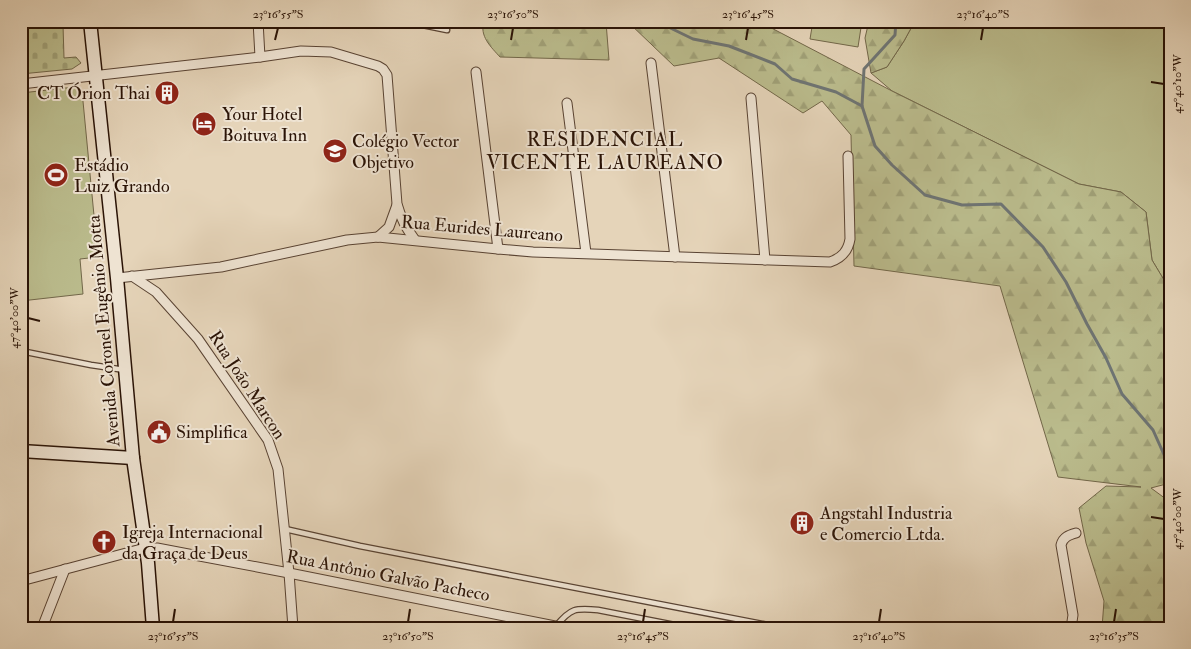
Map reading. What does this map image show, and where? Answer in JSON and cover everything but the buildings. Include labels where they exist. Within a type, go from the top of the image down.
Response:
[{"type":"main road","name":"Avenida Coronel Eugênio Motta","points":[[90,21],[117,278],[133,458],[150,583],[153,628]]},
{"type":"main road","points":[[21,451],[133,458]]},
{"type":"street","points":[[258,21],[260,57]]},
{"type":"street","points":[[21,84],[300,51],[328,51],[378,66],[387,75],[397,204],[404,226],[415,240]]},
{"type":"street","points":[[651,63],[675,257]]},
{"type":"street","points":[[476,72],[498,249]]},
{"type":"street","points":[[751,98],[765,260]]},
{"type":"street","points":[[567,104],[586,253]]},
{"type":"street","name":"Rua Eurides Laureano","points":[[117,278],[221,267],[347,240],[378,237],[533,252],[830,262],[845,253],[851,234],[848,156]]},
{"type":"street","points":[[378,237],[389,227],[397,204]]},
{"type":"street","name":"Rua João Marcon","points":[[132,276],[156,292],[198,339],[267,439],[278,470],[293,628]]},
{"type":"street","points":[[1071,628],[1073,615],[1061,545],[1066,536],[1076,533]]},
{"type":"street","points":[[21,581],[145,548]]},
{"type":"street","name":"Rua Antônio Galvão Pacheco","points":[[145,548],[157,548],[289,572],[560,627]]},
{"type":"street","points":[[42,628],[65,570]]},
{"type":"lane","points":[[403,21],[447,30]]},
{"type":"lane","points":[[21,351],[126,370]]},
{"type":"lane","points":[[284,529],[360,546],[783,628]]},
{"type":"lane","points":[[560,627],[565,614],[575,609],[584,609],[690,628]]},
{"type":"green space","points":[[21,21],[75,21],[75,25],[63,25],[64,58],[76,57],[81,63],[72,69],[21,74]]},
{"type":"green space","points":[[484,21],[758,21],[892,91],[1079,184],[1121,192],[1146,212],[1152,260],[1170,290],[1170,483],[1151,488],[1170,502],[1170,628],[1102,628],[1104,601],[1086,543],[1079,508],[1106,486],[1141,487],[1058,477],[1000,286],[854,266],[851,135],[822,101],[803,113],[719,58],[674,66],[629,23],[606,22],[609,60],[500,57],[484,36]]},
{"type":"green space","points":[[813,21],[862,21],[858,47],[810,39]]},
{"type":"green space","points":[[869,21],[915,21],[887,67],[871,73],[865,38]]},
{"type":"green space","points":[[915,21],[1170,21],[1170,290],[1152,260],[1146,212],[1121,192],[1079,184],[892,91],[871,73],[887,67]]},
{"type":"green space","name":"Estádio Luiz Grando","points":[[75,87],[82,91],[98,257],[80,259],[83,294],[21,301],[21,93]]},
{"type":"waterway","points":[[656,21],[693,39],[729,46],[775,64],[792,79],[836,92],[862,106]]},
{"type":"waterway","points":[[896,21],[895,35],[864,69],[862,106],[875,146],[892,165],[925,195],[962,205],[1001,204],[1043,247],[1066,282],[1106,358],[1122,394],[1153,430],[1170,468]]},
{"type":"place","name":"CT Órion Thai","points":[[167,93]]},
{"type":"place","name":"Your Hotel Boituva Inn","points":[[204,124]]},
{"type":"place","name":"Colégio Vector Objetivo","points":[[335,151]]},
{"type":"place","name":"Estádio Luiz Grando","points":[[56,175]]},
{"type":"place","name":"Simplifica","points":[[159,432]]},
{"type":"place","name":"Angstahl Industria e Comercio Ltda.","points":[[802,523]]},
{"type":"place","name":"Igreja Internacional da Graça de Deus","points":[[104,542]]},
{"type":"district","name":"RESIDENCIAL VICENTE LAUREANO","points":[[605,150]]}]
